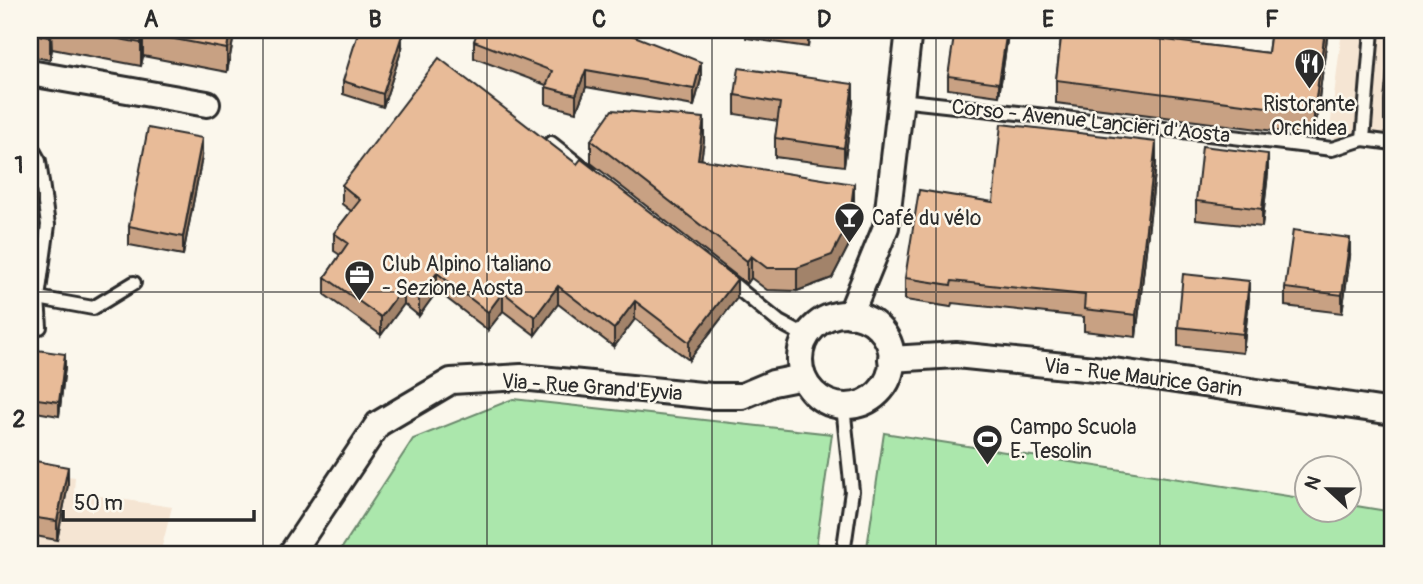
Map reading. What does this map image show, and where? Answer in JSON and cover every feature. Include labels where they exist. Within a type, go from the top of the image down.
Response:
[{"type":"street","points":[[850,314],[886,228],[909,30]]},
{"type":"street","points":[[30,74],[206,104]]},
{"type":"street","points":[[850,314],[871,322],[880,329],[887,340],[891,359],[889,375],[874,397],[862,403],[843,406],[828,403],[811,390],[803,377],[801,352],[807,337],[823,320],[850,314]]},
{"type":"street","name":"Via - Rue Maurice Garin","points":[[891,359],[956,355],[1114,371],[1393,412]]},
{"type":"street","name":"Via - Rue Grand'Eyvia","points":[[292,554],[378,424],[451,381],[521,377],[711,396],[742,396],[773,383],[803,377]]},
{"type":"lane","points":[[1363,139],[1372,30]]},
{"type":"lane","name":"Corso - Avenue Lancieri d'Aosta","points":[[901,100],[1332,149],[1363,139],[1393,143]]},
{"type":"lane","points":[[551,143],[594,177]]},
{"type":"lane","points":[[30,145],[38,161],[48,225],[38,298],[40,327],[30,328]]},
{"type":"lane","points":[[708,264],[779,322],[807,337]]},
{"type":"lane","points":[[38,298],[93,308],[134,283]]},
{"type":"lane","points":[[843,406],[852,491],[843,554]]},
{"type":"shaded area","points":[[1342,30],[1393,30],[1393,151],[1329,137]]},
{"type":"shaded area","points":[[30,470],[75,477],[74,492],[172,507],[160,554],[30,554]]},
{"type":"green space","points":[[513,399],[832,434],[815,554],[338,554],[413,439]]},
{"type":"green space","name":"Campo Scuola E. Tesolin","points":[[884,433],[1294,497],[1294,524],[1364,524],[1364,507],[1393,512],[1393,554],[866,554]]},
{"type":"building","points":[[30,30],[51,30],[50,37],[30,34]]},
{"type":"building","points":[[71,30],[230,30],[227,49],[143,33],[141,43]]},
{"type":"building","points":[[359,30],[396,30],[402,35],[383,94],[343,81]]},
{"type":"building","points":[[478,30],[619,30],[701,62],[694,89],[586,70],[576,95],[546,87],[552,71],[474,41]]},
{"type":"building","points":[[955,30],[1007,30],[999,83],[948,76]]},
{"type":"building","points":[[1062,30],[1118,30],[1117,34],[1268,53],[1271,30],[1325,30],[1314,113],[1056,80]]},
{"type":"building","points":[[1393,30],[1393,102],[1384,101]]},
{"type":"building","points":[[439,58],[577,164],[581,159],[737,279],[689,342],[635,301],[614,329],[558,286],[535,317],[503,292],[488,312],[437,273],[419,297],[404,286],[381,317],[325,277],[348,243],[334,233],[360,200],[342,185]]},
{"type":"building","points":[[739,68],[853,84],[844,148],[775,138],[780,103],[735,95]]},
{"type":"building","points":[[612,110],[704,118],[698,159],[854,184],[849,222],[832,255],[797,268],[767,268],[751,256],[747,261],[591,140]]},
{"type":"building","points":[[1001,124],[1156,142],[1136,315],[1084,309],[1085,295],[952,281],[951,285],[905,278],[919,190],[993,202]]},
{"type":"building","points":[[148,128],[202,138],[183,237],[129,226]]},
{"type":"building","points":[[1202,146],[1268,154],[1262,209],[1196,201]]},
{"type":"building","points":[[30,195],[38,197],[30,241]]},
{"type":"building","points":[[1293,230],[1350,238],[1342,295],[1285,288]]},
{"type":"building","points":[[1183,274],[1249,281],[1243,334],[1178,327]]},
{"type":"building","points":[[30,349],[65,354],[59,402],[30,398]]},
{"type":"building","points":[[30,460],[68,467],[57,521],[30,517]]},
{"type":"place","name":"Ristorante Orchidea","points":[[1309,91]]},
{"type":"place","name":"Café du vélo","points":[[849,245]]},
{"type":"place","name":"Club Alpino Italiano - Sezione Aosta","points":[[359,303]]},
{"type":"place","name":"Campo Scuola E. Tesolin","points":[[987,466]]}]
